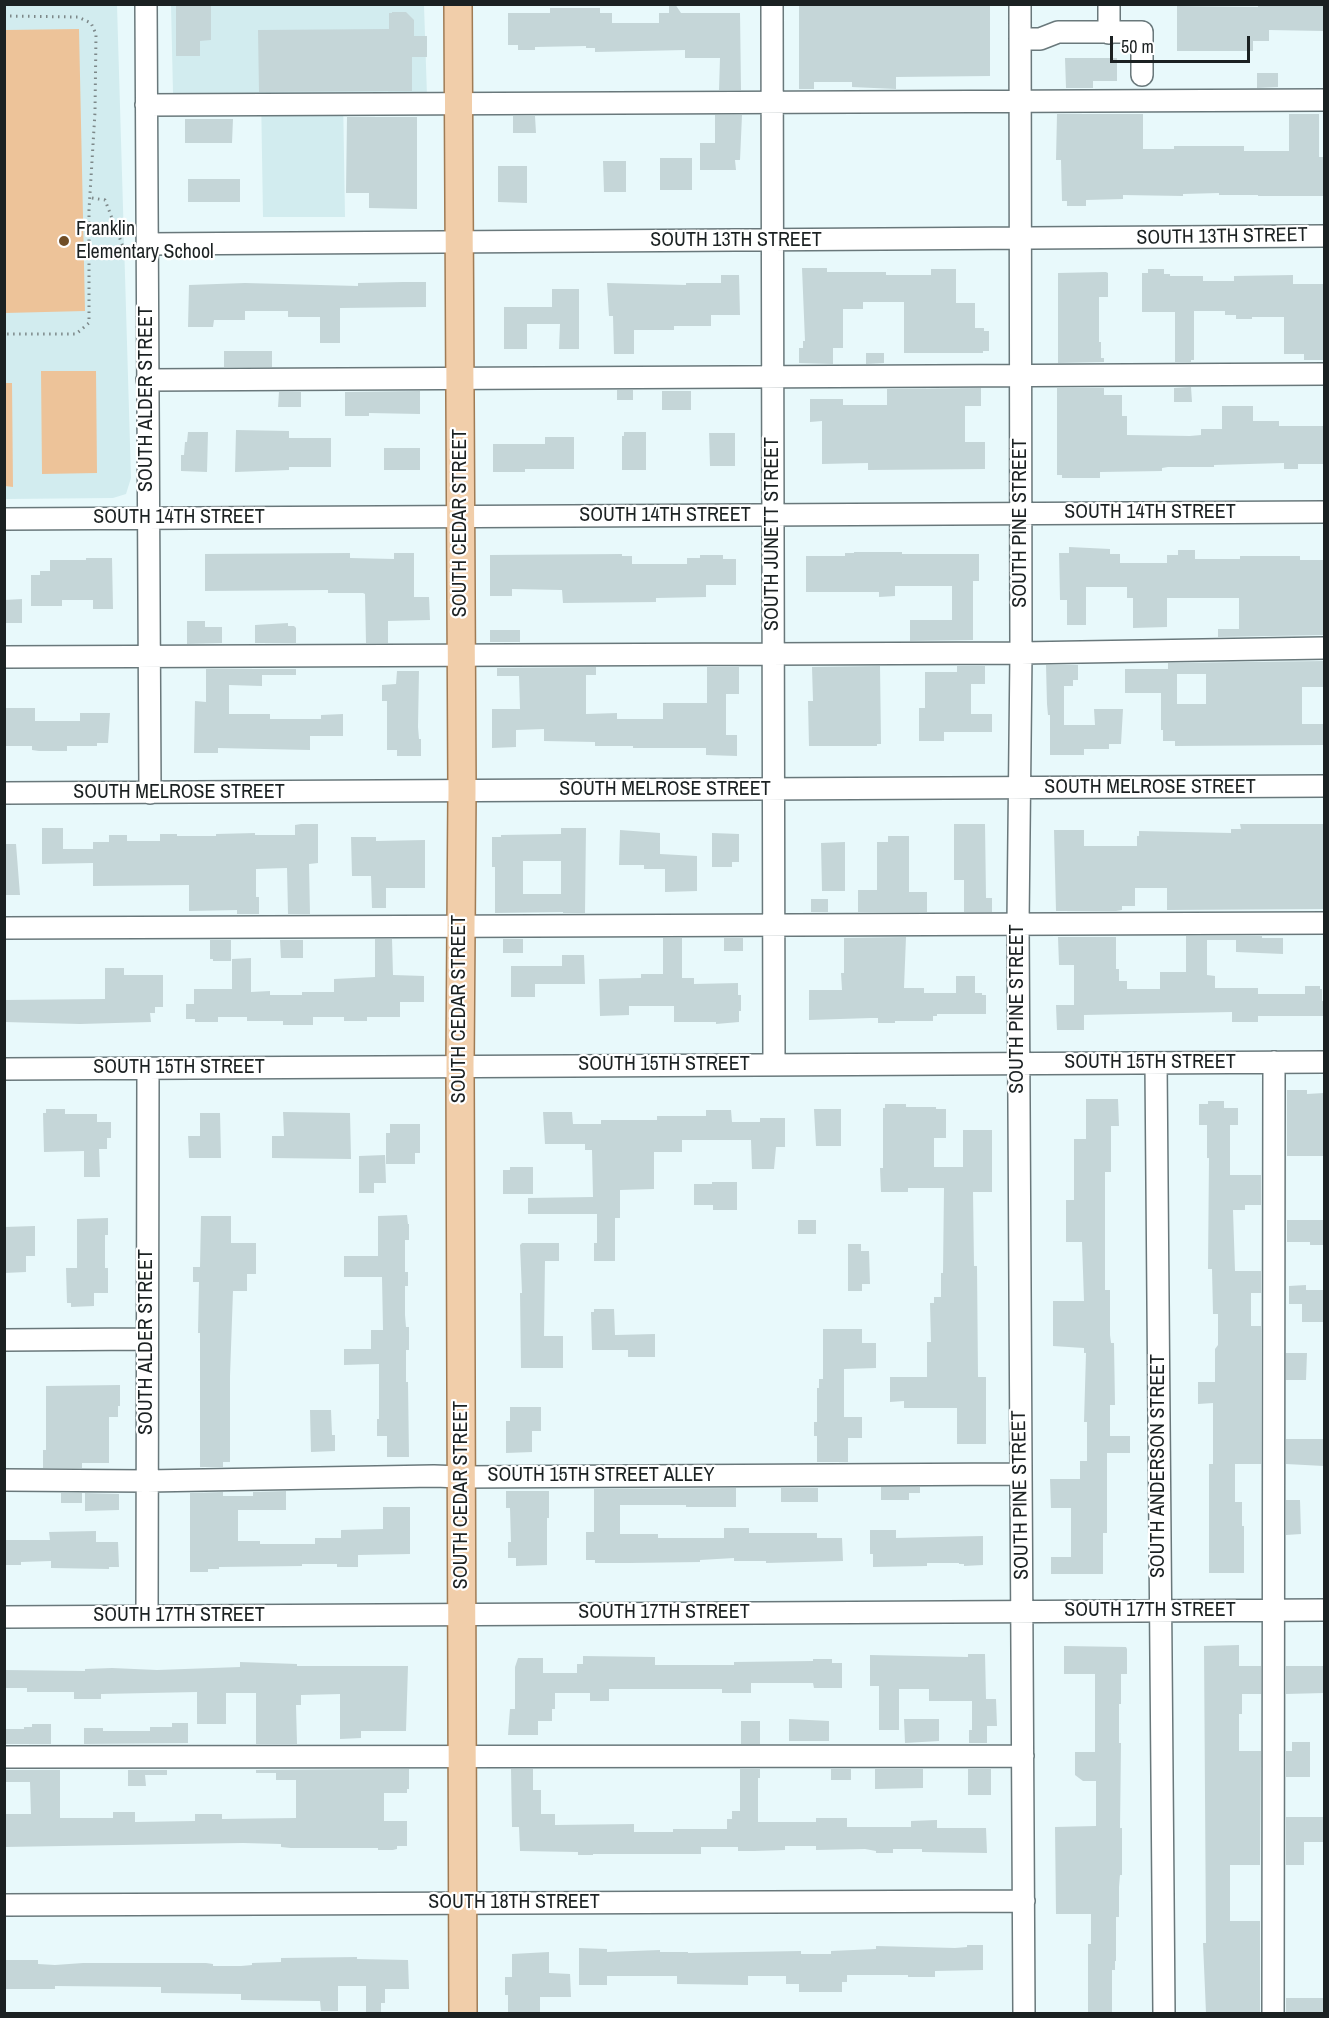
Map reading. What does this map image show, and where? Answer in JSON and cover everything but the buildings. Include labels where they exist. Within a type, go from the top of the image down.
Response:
[{"type":"main road","name":"SOUTH CEDAR STREET","points":[[458,4],[462,791],[460,1066],[463,2013]]},
{"type":"street","name":"SOUTH ALDER STREET","points":[[146,4],[150,793]]},
{"type":"street","name":"SOUTH JUNETT STREET","points":[[772,4],[774,1064]]},
{"type":"street","name":"SOUTH PINE STREET","points":[[1020,4],[1021,652],[1018,923],[1024,2013]]},
{"type":"street","points":[[1109,4],[1109,33]]},
{"type":"street","points":[[1020,39],[1040,39],[1058,32],[1142,32],[1142,75]]},
{"type":"street","points":[[146,105],[1324,100]]},
{"type":"street","name":"SOUTH 13TH STREET","points":[[147,244],[1324,236]]},
{"type":"street","points":[[147,380],[1324,374]]},
{"type":"street","name":"SOUTH 14TH STREET","points":[[4,519],[1324,512]]},
{"type":"street","points":[[4,657],[1021,652],[1324,648]]},
{"type":"street","name":"SOUTH MELROSE STREET","points":[[4,794],[1324,786]]},
{"type":"street","points":[[4,928],[1324,923]]},
{"type":"street","points":[[1272,2013],[1274,1062]]},
{"type":"street","name":"SOUTH 15TH STREET","points":[[4,1069],[1324,1062]]},
{"type":"street","name":"SOUTH ANDERSON STREET","points":[[1156,1063],[1164,2013]]},
{"type":"street","name":"SOUTH ALDER STREET","points":[[147,1616],[148,1069]]},
{"type":"street","points":[[4,1340],[147,1339]]},
{"type":"street","name":"SOUTH 15TH STREET ALLEY","points":[[4,1480],[147,1481],[423,1476],[1020,1474]]},
{"type":"street","name":"SOUTH 17TH STREET","points":[[4,1617],[1324,1610]]},
{"type":"street","points":[[4,1757],[1023,1756]]},
{"type":"street","name":"SOUTH 18TH STREET","points":[[4,1905],[1023,1900]]},
{"type":"path","points":[[4,16],[78,17],[91,23],[96,34],[89,210],[89,323],[76,334],[4,334]]},
{"type":"path","points":[[91,198],[105,200],[128,259],[147,244]]},
{"type":"shaded area","name":"Franklin Elementary School","points":[[4,5],[117,5],[131,478],[126,494],[113,498],[5,499]]},
{"type":"shaded area","points":[[171,5],[424,5],[427,96],[343,96],[345,217],[263,217],[261,93],[173,93]]},
{"type":"shaded area","points":[[79,29],[85,311],[5,313],[5,30]]},
{"type":"shaded area","points":[[41,371],[96,371],[97,473],[42,474]]},
{"type":"shaded area","points":[[5,383],[12,383],[13,487],[5,486]]},
{"type":"place","name":"Franklin Elementary School","points":[[64,241]]}]
